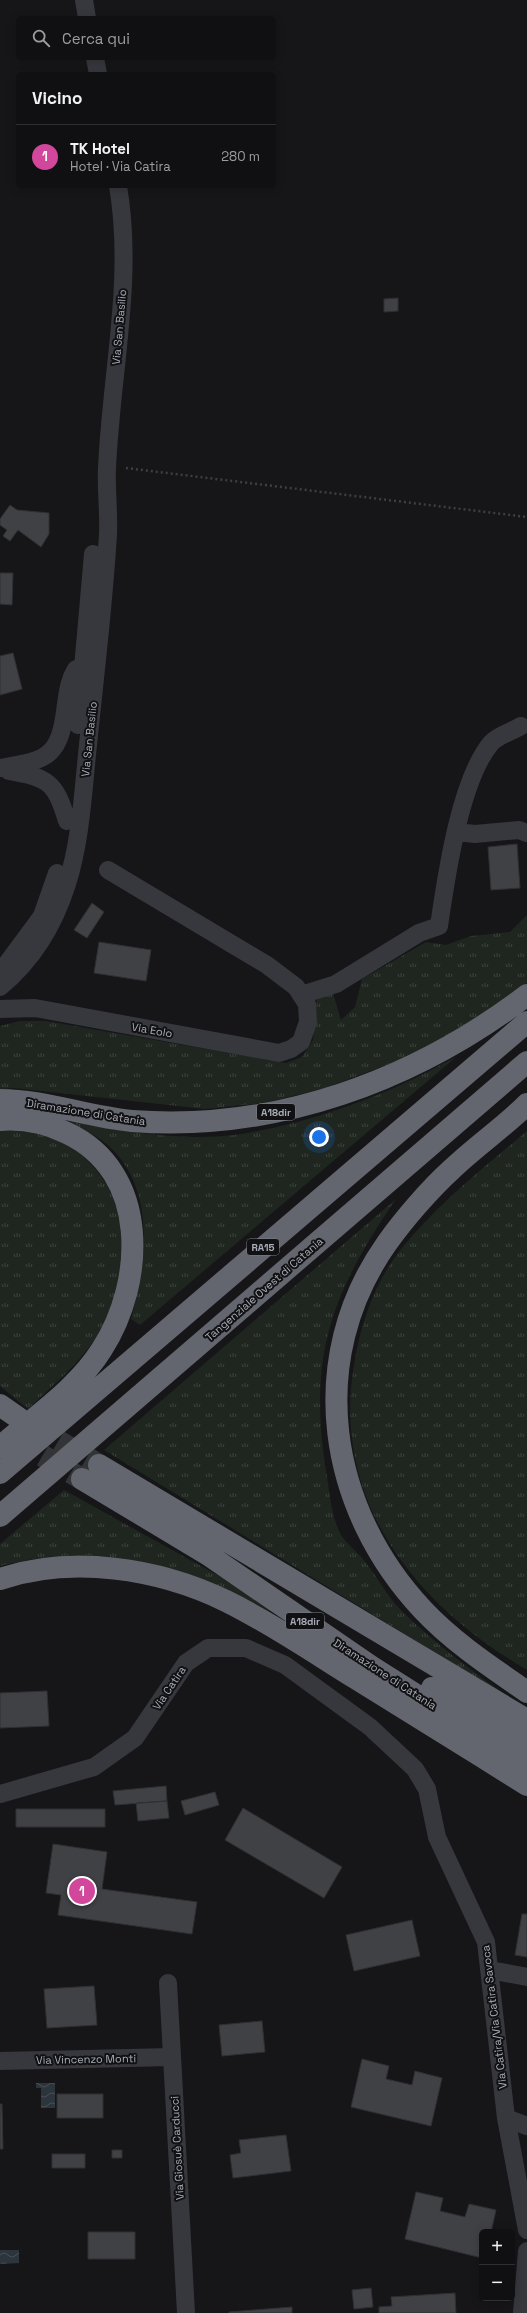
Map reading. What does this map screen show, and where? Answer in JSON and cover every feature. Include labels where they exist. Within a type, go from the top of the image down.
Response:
[{"type":"highway","name":"Diramazione di Catania","points":[[0,1100],[39,1104],[130,1120],[167,1123],[248,1117],[286,1110],[352,1091],[416,1064],[460,1041],[527,995]]},
{"type":"highway","name":"RA15","points":[[0,1473],[527,1022]]},
{"type":"highway","name":"Tangenziale Ovest di Catania","points":[[0,1516],[527,1062]]},
{"type":"highway","points":[[492,1091],[527,1070]]},
{"type":"highway","points":[[527,1104],[451,1169],[387,1244],[360,1288],[345,1335],[340,1363],[337,1414],[338,1439],[349,1491],[368,1535],[384,1562],[424,1611],[454,1639],[527,1692]]},
{"type":"highway","name":"Diramazione di Catania","points":[[0,1120],[39,1122],[58,1128],[75,1137],[106,1161],[124,1190],[129,1209],[133,1248],[132,1269],[122,1310],[102,1350],[87,1369],[55,1400],[1,1437]]},
{"type":"highway","points":[[0,1405],[20,1419]]},
{"type":"highway","name":"A18dir","points":[[100,1465],[527,1720]]},
{"type":"highway","name":"Diramazione di Catania","points":[[82,1479],[208,1554],[372,1667],[527,1765]]},
{"type":"highway","points":[[208,1554],[527,1744]]},
{"type":"highway","points":[[0,1579],[28,1572],[76,1567],[97,1568],[150,1575],[203,1591],[260,1620],[527,1785]]},
{"type":"street","points":[[84,0],[87,16]]},
{"type":"street","points":[[95,60],[98,72]]},
{"type":"street","name":"Via San Basilio","points":[[0,973],[42,916],[56,878],[67,821],[96,529],[107,468],[123,291],[123,247],[118,188]]},
{"type":"street","name":"Via San Basilio","points":[[0,987],[16,974],[35,950],[54,921],[75,854],[90,722],[108,533],[107,468]]},
{"type":"street","points":[[0,768],[30,763],[44,758],[54,748],[60,737],[65,717],[70,679],[84,656]]},
{"type":"street","points":[[108,870],[267,965],[299,991],[336,984],[419,933],[439,926],[456,832],[472,776],[492,742],[521,726]]},
{"type":"street","points":[[0,768],[45,780],[54,789],[62,803],[67,821]]},
{"type":"street","points":[[456,832],[475,834],[519,830],[527,833]]},
{"type":"street","name":"Via Eolo","points":[[0,1009],[35,1008],[280,1053],[291,1049],[301,1042],[308,1022],[307,1004],[299,991]]},
{"type":"street","name":"Via Catira","points":[[0,1794],[94,1767],[135,1738],[186,1663],[208,1648],[246,1648],[285,1665],[370,1727],[415,1769]]},
{"type":"street","name":"Via Catira/Via Catira Savoca","points":[[415,1769],[427,1789],[437,1837],[486,1942],[506,2118],[527,2230]]},
{"type":"street","points":[[490,1970],[527,1977]]},
{"type":"street","name":"Via Giosuè Carducci","points":[[168,1983],[186,2313]]},
{"type":"street","name":"Via Vincenzo Monti","points":[[0,2061],[172,2057]]},
{"type":"street","points":[[506,2118],[527,2126]]},
{"type":"street","points":[[522,2313],[526,2286],[527,2251]]},
{"type":"path","points":[[107,468],[142,469],[527,517]]},
{"type":"green space","points":[[527,915],[527,983],[460,1031],[405,1058],[325,1088],[264,1103],[205,1109],[14,1088],[0,1089],[0,1026],[20,1021],[46,1021],[286,1063],[302,1057],[313,1040],[317,998],[333,993],[341,1020],[355,1007],[362,979],[426,942],[446,945],[471,936],[510,932]]},
{"type":"green space","points":[[456,1057],[140,1325],[131,1319],[141,1275],[144,1228],[141,1206],[135,1184],[124,1164],[105,1142],[70,1121],[131,1132],[162,1135],[193,1137],[243,1134],[297,1122],[349,1106],[404,1084]]},
{"type":"green space","points":[[18,1130],[41,1132],[59,1138],[70,1145],[88,1161],[104,1180],[114,1201],[121,1224],[123,1248],[121,1272],[115,1295],[107,1318],[95,1339],[72,1367],[28,1409],[0,1386],[0,1131]]},
{"type":"green space","points":[[527,1131],[527,1670],[485,1643],[447,1612],[414,1577],[387,1539],[367,1498],[354,1453],[350,1405],[356,1354],[365,1317],[386,1270],[407,1242],[439,1208]]},
{"type":"green space","points":[[396,1199],[355,1265],[341,1296],[330,1328],[323,1359],[320,1393],[321,1430],[333,1515],[343,1538],[364,1560],[400,1609],[440,1645],[511,1699],[104,1450]]},
{"type":"green space","points":[[64,1490],[228,1581],[286,1619],[234,1593],[203,1580],[152,1564],[128,1559],[78,1555],[27,1560],[0,1566],[0,1544]]},
{"type":"water","points":[[36,2083],[55,2083],[55,2108],[41,2108],[41,2088],[36,2088]]},
{"type":"water","points":[[0,2250],[19,2250],[19,2263],[0,2264]]},
{"type":"building","points":[[398,298],[398,311],[384,312],[384,299]]},
{"type":"building","points":[[10,505],[17,510],[49,513],[49,534],[41,547],[18,530],[10,541],[3,536],[7,530],[0,525],[0,519]]},
{"type":"building","points":[[0,573],[13,573],[12,605],[0,604]]},
{"type":"building","points":[[13,653],[22,689],[0,695],[0,656]]},
{"type":"building","points":[[517,844],[520,888],[491,890],[488,847]]},
{"type":"building","points":[[92,903],[104,912],[87,938],[74,930]]},
{"type":"building","points":[[99,942],[151,950],[146,981],[94,973]]},
{"type":"building","points":[[47,1691],[49,1726],[0,1728],[0,1693]]},
{"type":"building","points":[[166,1786],[167,1801],[115,1805],[113,1791]]},
{"type":"building","points":[[215,1792],[219,1805],[185,1815],[181,1801]]},
{"type":"building","points":[[167,1801],[169,1818],[138,1821],[136,1803]]},
{"type":"building","points":[[243,1808],[342,1867],[324,1898],[225,1840]]},
{"type":"building","points":[[16,1809],[105,1809],[105,1827],[16,1827]]},
{"type":"building","points":[[53,1844],[107,1852],[102,1889],[197,1902],[192,1934],[58,1915],[61,1895],[46,1893]]},
{"type":"building","points":[[522,1914],[527,1914],[527,1957],[515,1955]]},
{"type":"building","points":[[412,1920],[420,1956],[354,1971],[346,1935]]},
{"type":"building","points":[[94,1986],[97,2025],[47,2028],[44,1989]]},
{"type":"building","points":[[262,2021],[265,2052],[222,2056],[219,2025]]},
{"type":"building","points":[[362,2059],[389,2066],[386,2079],[412,2085],[415,2071],[442,2078],[431,2126],[351,2107]]},
{"type":"building","points":[[57,2094],[103,2094],[103,2118],[57,2118]]},
{"type":"building","points":[[0,2104],[2,2104],[3,2149],[0,2149]]},
{"type":"building","points":[[286,2135],[291,2171],[233,2178],[230,2155],[241,2153],[239,2140]]},
{"type":"building","points":[[112,2150],[122,2150],[122,2158],[112,2158]]},
{"type":"building","points":[[52,2154],[85,2154],[85,2168],[52,2168]]},
{"type":"building","points":[[416,2192],[443,2198],[440,2211],[465,2217],[469,2204],[496,2210],[492,2229],[479,2229],[479,2257],[405,2239]]},
{"type":"building","points":[[88,2232],[135,2232],[135,2259],[88,2259]]},
{"type":"building","points":[[371,2288],[373,2307],[354,2309],[352,2290]]},
{"type":"building","points":[[455,2293],[456,2313],[379,2313],[379,2307],[392,2306],[391,2297]]},
{"type":"building","points":[[292,2307],[292,2313],[229,2313],[229,2312]]},
{"type":"tunnel","points":[[30,1424],[99,1465]]},
{"type":"tunnel","points":[[14,1439],[82,1479]]},
{"type":"place","name":"TK Hotel","points":[[82,1891]]}]
